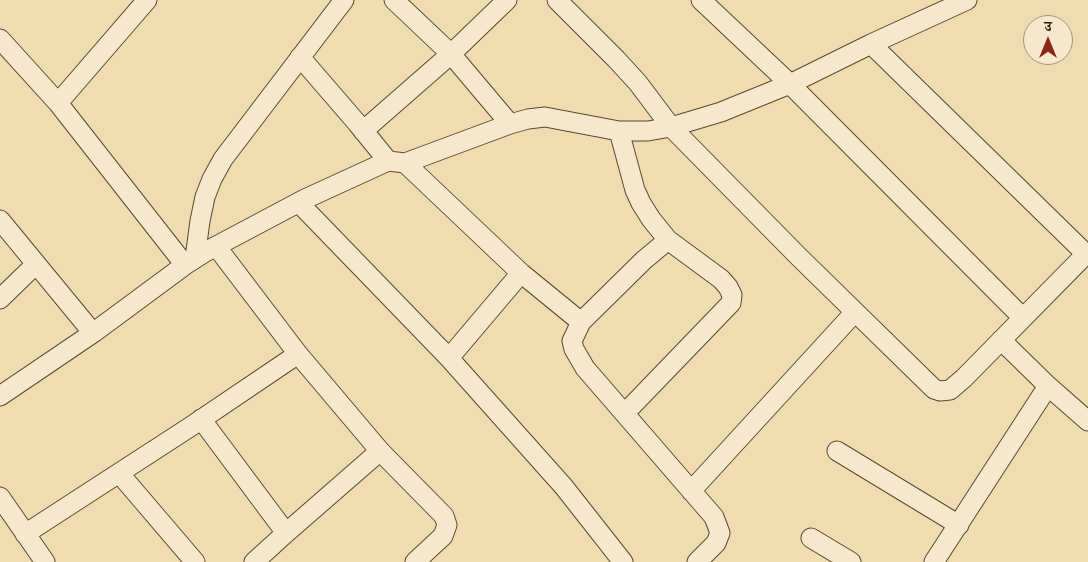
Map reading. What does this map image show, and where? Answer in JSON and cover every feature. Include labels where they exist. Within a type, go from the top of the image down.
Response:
[{"type":"street","points":[[58,103],[147,0]]},
{"type":"street","points":[[190,262],[205,197],[223,159],[344,0]]},
{"type":"street","points":[[394,0],[451,54],[510,124]]},
{"type":"street","points":[[363,131],[451,54],[507,0]]},
{"type":"street","points":[[557,0],[632,77],[671,127],[799,257],[934,389],[940,391],[950,390],[1087,255],[871,44]]},
{"type":"street","points":[[701,0],[790,84],[1023,318]]},
{"type":"street","points":[[0,396],[93,333],[190,262],[216,246],[300,203],[396,162],[528,119],[545,117],[619,131],[648,132],[671,127],[721,112],[790,84],[967,0]]},
{"type":"street","points":[[0,39],[58,103],[190,262]]},
{"type":"street","points":[[300,57],[363,131],[521,273],[581,322]]},
{"type":"street","points":[[619,131],[638,197],[651,219],[668,240],[722,279],[732,295],[731,303],[625,414]]},
{"type":"street","points":[[300,203],[449,358],[564,488],[623,562]]},
{"type":"street","points":[[0,220],[93,333]]},
{"type":"street","points":[[668,240],[644,260],[581,322],[572,341],[574,349],[585,368],[714,517],[720,533],[706,560]]},
{"type":"street","points":[[216,246],[298,354],[380,452],[444,516],[446,525],[443,536],[415,562]]},
{"type":"street","points":[[0,299],[36,264]]},
{"type":"street","points":[[449,358],[521,273]]},
{"type":"street","points":[[691,491],[855,312]]},
{"type":"street","points":[[1002,340],[1048,386],[1088,421]]},
{"type":"street","points":[[25,534],[298,354]]},
{"type":"street","points":[[934,562],[1048,386]]},
{"type":"street","points":[[201,419],[286,533]]},
{"type":"street","points":[[837,451],[959,525]]},
{"type":"street","points":[[254,562],[380,452]]},
{"type":"street","points":[[118,473],[196,562]]},
{"type":"street","points":[[0,497],[45,562]]},
{"type":"street","points":[[812,538],[851,562]]}]
